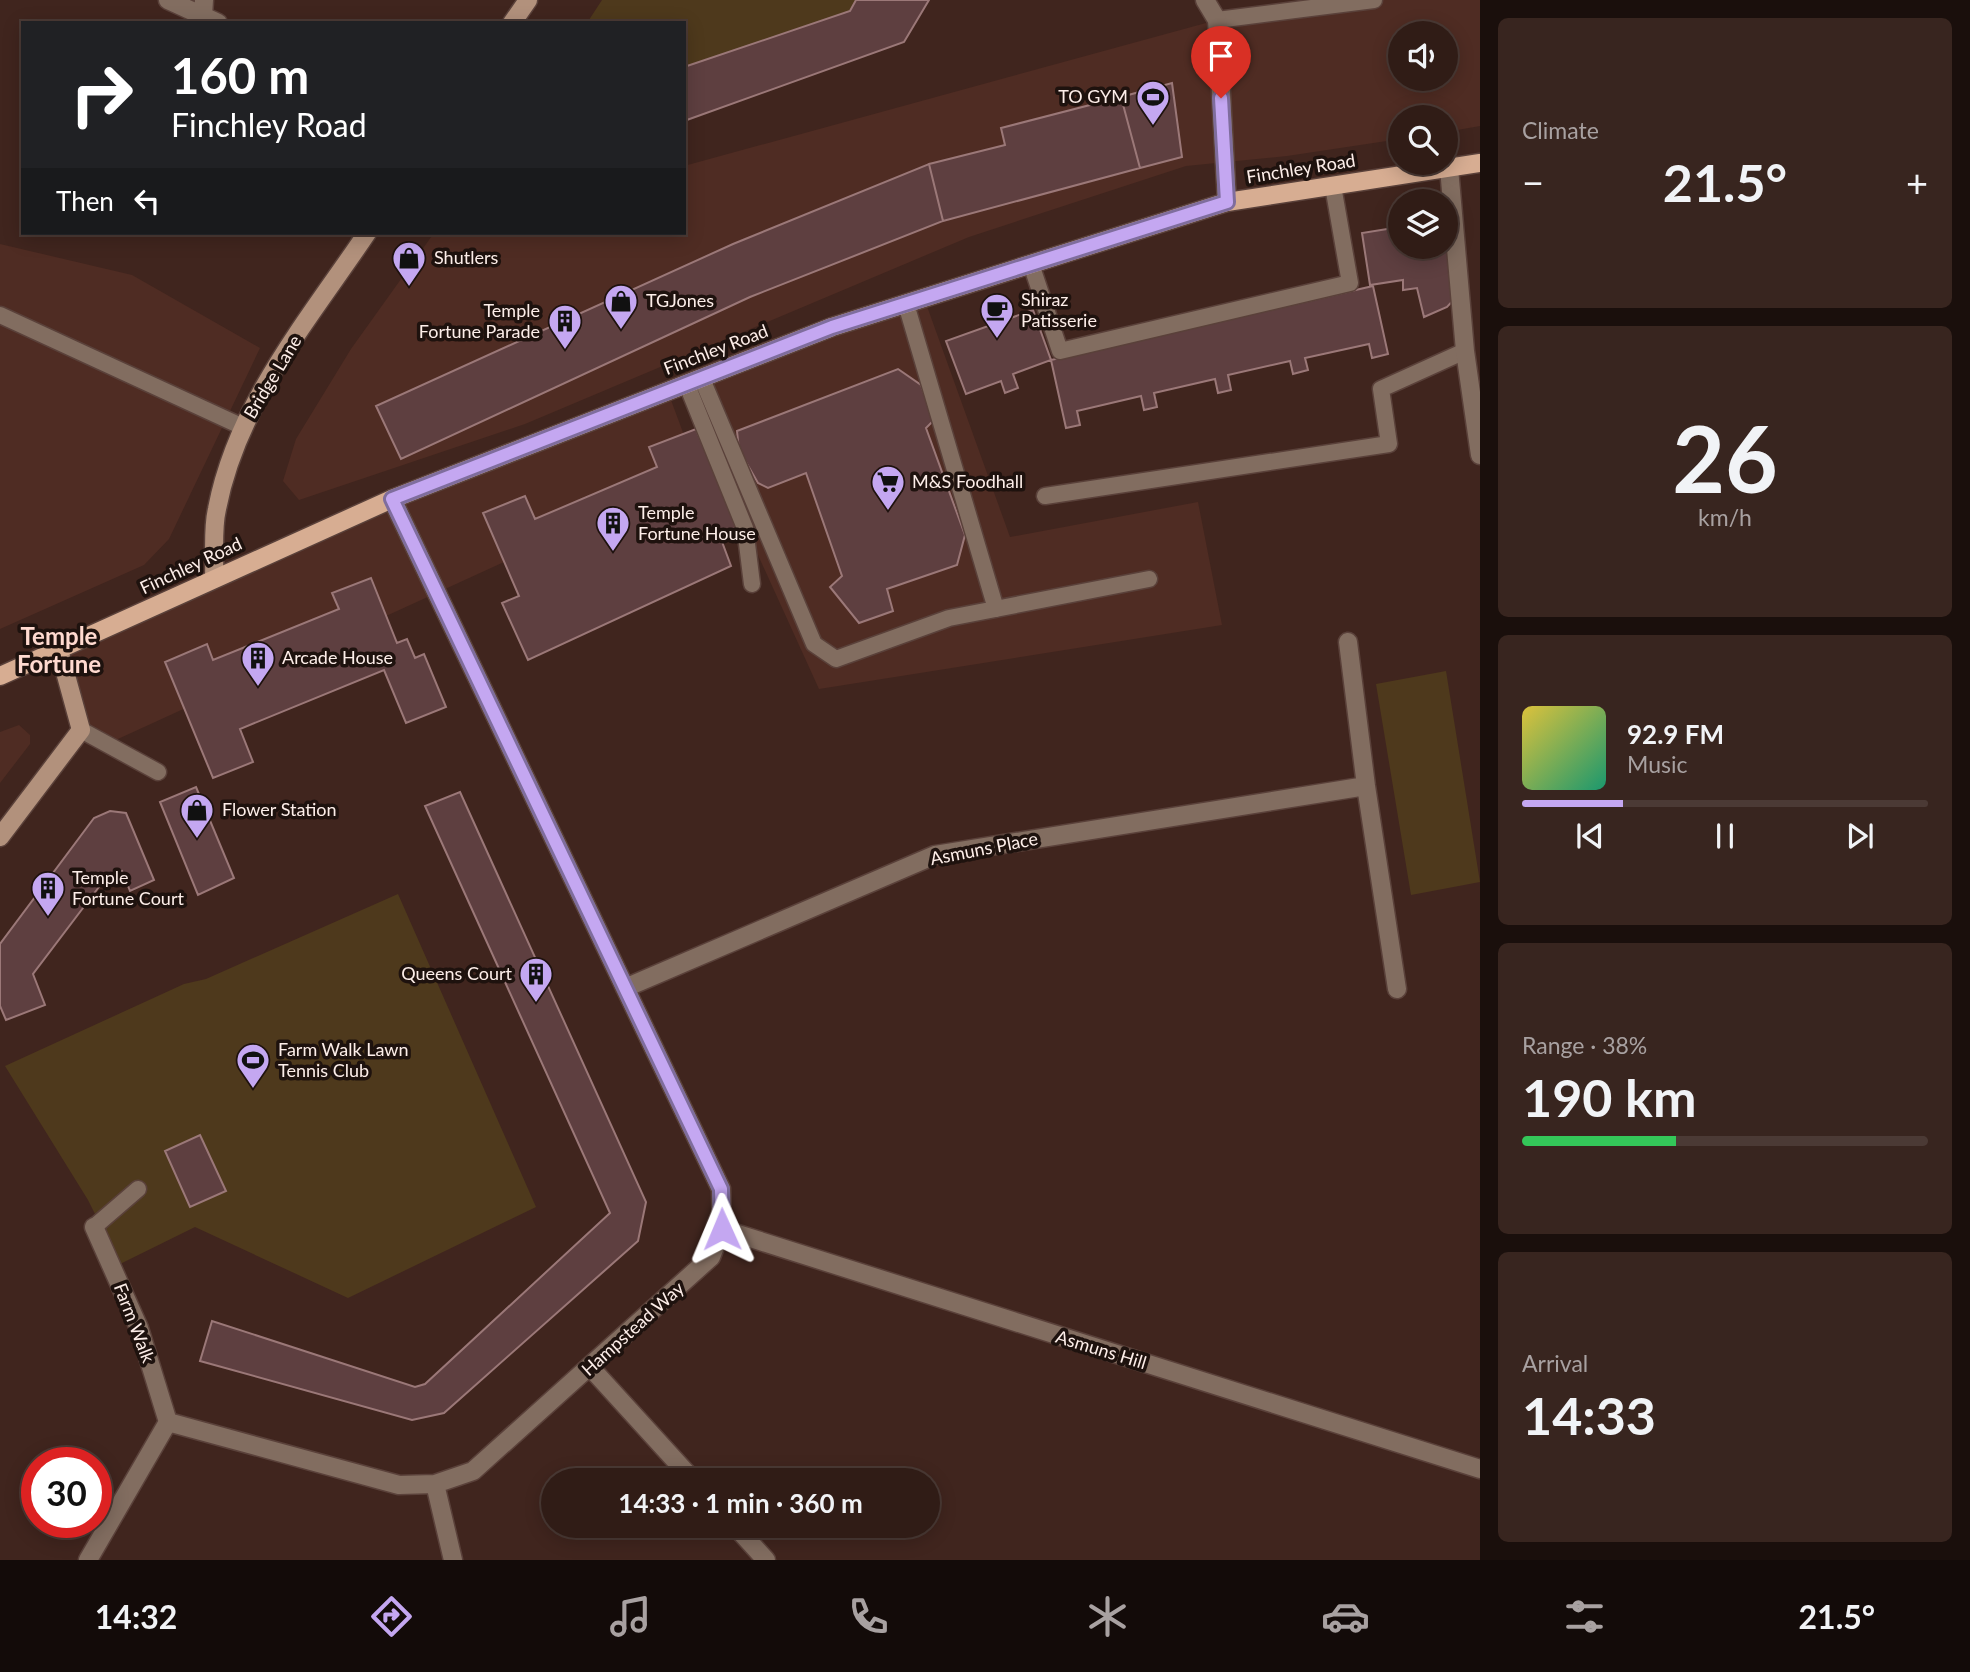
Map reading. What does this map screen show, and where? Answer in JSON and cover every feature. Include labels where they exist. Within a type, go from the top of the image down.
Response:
[{"type":"main road","name":"Finchley Road","points":[[1458,167],[1480,163]]},
{"type":"main road","name":"Finchley Road","points":[[0,676],[392,499],[832,327],[1227,202],[1404,175]]},
{"type":"street","points":[[168,0],[209,13]]},
{"type":"street","points":[[513,21],[528,0]]},
{"type":"street","points":[[1205,0],[1217,20],[1227,202]]},
{"type":"street","points":[[1450,175],[1465,351],[1480,455]]},
{"type":"street","name":"Bridge Lane","points":[[214,578],[216,511],[231,456],[243,427],[260,393],[366,235]]},
{"type":"street","name":"Hampstead Way","points":[[168,1422],[400,1486],[435,1484],[473,1471],[591,1368],[711,1257],[722,1229],[721,1189],[392,499]]},
{"type":"street","points":[[1348,642],[1366,786],[1397,989]]},
{"type":"street","points":[[0,837],[80,730],[59,650]]},
{"type":"street","name":"Asmuns Place","points":[[625,988],[934,855],[1366,786]]},
{"type":"street","name":"Farm Walk","points":[[94,1227],[139,1328],[168,1422]]},
{"type":"street","name":"Asmuns Hill","points":[[722,1229],[1480,1469]]},
{"type":"street","points":[[591,1368],[682,1468]]},
{"type":"street","points":[[89,1560],[168,1422]]},
{"type":"street","points":[[435,1484],[453,1560]]},
{"type":"street","points":[[746,1538],[766,1560]]},
{"type":"lane","points":[[1217,20],[1374,0]]},
{"type":"lane","points":[[1031,264],[1059,351],[1350,283],[1333,186]]},
{"type":"lane","points":[[906,304],[996,609]]},
{"type":"lane","points":[[0,315],[243,427]]},
{"type":"lane","points":[[1045,496],[1389,444],[1381,389],[1465,351]]},
{"type":"lane","points":[[694,382],[745,528],[752,584]]},
{"type":"lane","points":[[694,382],[814,643],[836,659],[950,618],[1149,579]]},
{"type":"lane","points":[[80,730],[158,772]]},
{"type":"lane","points":[[94,1227],[138,1189]]},
{"type":"shaded area","points":[[602,0],[857,0],[850,11],[686,66],[686,21],[588,21]]},
{"type":"shaded area","points":[[1374,0],[1480,0],[1480,126],[1458,130],[1458,105],[1388,105],[1388,141],[1287,156],[1186,166],[969,237],[525,424],[299,500],[283,481],[296,439],[351,349],[433,235],[686,235],[686,165],[1217,20]]},
{"type":"shaded area","points":[[0,244],[132,275],[260,348],[169,539],[144,565],[0,629]]},
{"type":"shaded area","points":[[924,298],[1010,537],[1198,502],[1222,625],[819,689],[681,386]]},
{"type":"shaded area","points":[[668,392],[698,473],[107,744],[81,730],[59,650],[214,578]]},
{"type":"shaded area","points":[[1446,671],[1480,882],[1411,895],[1376,684]]},
{"type":"shaded area","points":[[19,725],[30,735],[30,744],[0,783],[0,732]]},
{"type":"shaded area","name":"Farm Walk Lawn Tennis Club","points":[[398,894],[536,1207],[348,1298],[195,1227],[120,1264],[88,1200],[5,1066],[184,984],[206,979]]},
{"type":"building","points":[[856,0],[929,0],[904,42],[686,120],[686,66],[850,11]]},
{"type":"building","name":"TO GYM","points":[[1172,83],[1182,157],[1140,168],[1121,97]]},
{"type":"building","points":[[1121,97],[1140,168],[943,221],[929,164],[1005,145],[1001,128]]},
{"type":"building","name":"Temple Fortune Parade","points":[[929,164],[943,221],[750,297],[401,459],[376,406],[733,244]]},
{"type":"building","points":[[1388,229],[1388,259],[1453,259],[1459,294],[1447,307],[1424,317],[1417,288],[1403,290],[1403,280],[1370,285],[1362,233]]},
{"type":"building","points":[[1373,286],[1388,354],[1372,358],[1369,344],[1305,358],[1308,370],[1293,374],[1290,361],[1228,375],[1231,390],[1218,393],[1215,379],[1154,393],[1157,407],[1144,410],[1141,396],[1077,411],[1080,425],[1066,428],[1051,360]]},
{"type":"building","points":[[1033,310],[1051,360],[1013,374],[1018,388],[1005,393],[1001,381],[966,394],[946,341]]},
{"type":"building","name":"M&S Foodhall","points":[[898,369],[921,385],[934,420],[926,428],[965,535],[957,565],[887,589],[893,611],[859,623],[830,587],[842,576],[806,473],[768,488],[758,483],[739,450],[737,431]]},
{"type":"building","name":"Temple Fortune House","points":[[696,429],[740,531],[721,539],[731,566],[528,660],[502,603],[519,596],[483,513],[525,496],[535,519],[657,467],[649,447]]},
{"type":"building","name":"Arcade House","points":[[371,578],[397,643],[407,639],[415,658],[424,654],[446,707],[406,723],[384,670],[240,729],[253,762],[213,778],[165,662],[207,644],[213,660],[339,609],[332,593]]},
{"type":"building","name":"Flower Station","points":[[196,787],[234,878],[198,895],[160,802]]},
{"type":"building","name":"Queens Court","points":[[460,792],[646,1202],[638,1241],[444,1413],[412,1420],[200,1361],[212,1321],[415,1387],[425,1384],[610,1213],[425,806]]},
{"type":"building","name":"Temple Fortune Court","points":[[110,811],[126,813],[154,880],[130,891],[122,871],[108,875],[33,974],[45,1005],[6,1020],[0,1006],[0,944],[94,818]]},
{"type":"building","points":[[200,1135],[226,1191],[190,1207],[165,1151]]},
{"type":"place","name":"TO GYM","points":[[1153,127]]},
{"type":"place","name":"Shutlers","points":[[409,288]]},
{"type":"place","name":"TGJones","points":[[621,331]]},
{"type":"place","name":"Shiraz Patisserie","points":[[997,340]]},
{"type":"place","name":"Temple Fortune Parade","points":[[565,351]]},
{"type":"place","name":"M&S Foodhall","points":[[888,512]]},
{"type":"place","name":"Temple Fortune House","points":[[613,553]]},
{"type":"place","name":"Arcade House","points":[[258,688]]},
{"type":"place","name":"Flower Station","points":[[197,840]]},
{"type":"place","name":"Temple Fortune Court","points":[[48,918]]},
{"type":"place","name":"Queens Court","points":[[536,1004]]},
{"type":"place","name":"Farm Walk Lawn Tennis Club","points":[[253,1090]]},
{"type":"district","name":"Temple Fortune","points":[[59,651]]},
{"type":"route","points":[[722,1229],[721,1189],[392,499],[832,327],[1227,202],[1221,98]]}]
